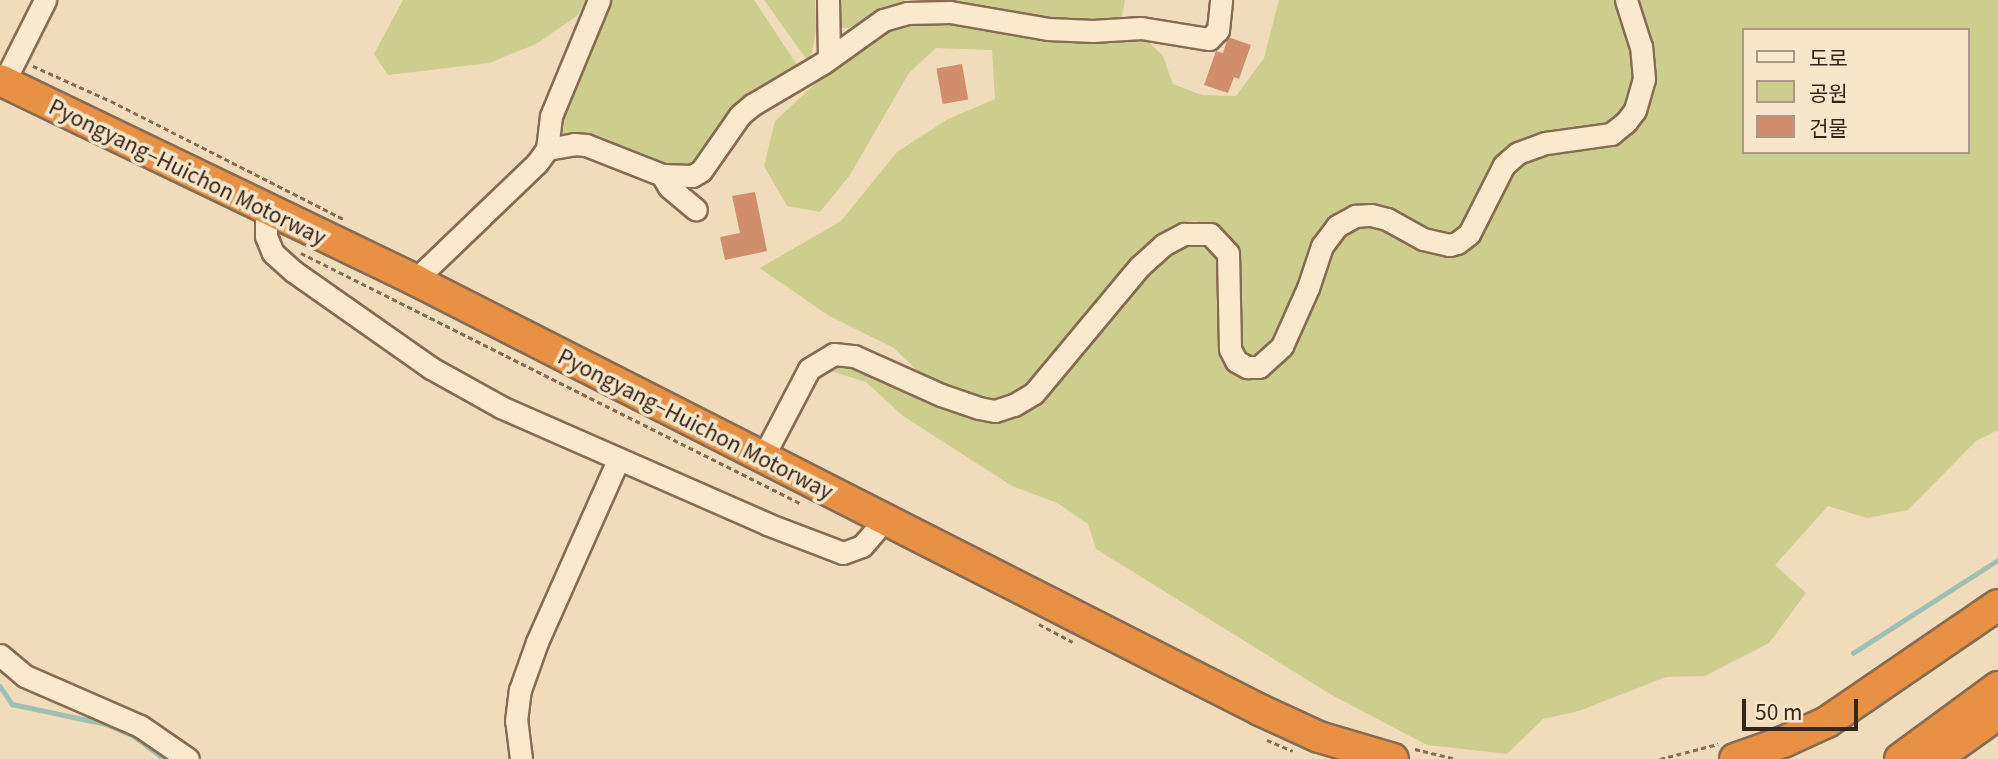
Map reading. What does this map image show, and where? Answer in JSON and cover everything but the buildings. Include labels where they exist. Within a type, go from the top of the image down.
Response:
[{"type":"highway","name":"Pyongyang–Huichon Motorway","points":[[1,86],[875,531],[1315,747],[1353,759]]},
{"type":"highway","name":"Pyongyang–Huichon Motorway","points":[[1,86],[415,280],[1260,710],[1319,737],[1393,759]]},
{"type":"highway","points":[[1731,750],[1783,742],[1826,722],[1998,605]]},
{"type":"highway","points":[[1900,759],[1998,687]]},
{"type":"highway","points":[[1936,759],[1998,713]]},
{"type":"street","points":[[1,86],[45,0]]},
{"type":"street","points":[[415,280],[537,163],[547,149],[551,116],[598,0]]},
{"type":"street","points":[[828,0],[829,58]]},
{"type":"street","points":[[547,149],[575,144],[586,145],[662,176],[692,176],[701,171],[740,115],[829,58],[874,24],[907,13],[932,0]]},
{"type":"street","points":[[907,13],[950,12],[1048,29],[1093,31],[1141,28],[1209,39],[1217,30],[1221,0]]},
{"type":"street","points":[[763,457],[809,369],[834,354],[854,356],[941,396],[979,408],[995,411],[1014,405],[1034,393],[1140,266],[1163,245],[1184,234],[1210,234],[1228,253],[1230,349],[1236,361],[1247,367],[1259,367],[1282,346],[1308,288],[1322,246],[1337,226],[1355,216],[1371,215],[1387,219],[1423,239],[1449,245],[1457,243],[1469,234],[1504,165],[1518,153],[1546,143],[1611,134],[1626,121],[1635,110],[1644,79],[1641,47],[1626,0]]},
{"type":"street","points":[[662,176],[669,187],[696,210]]},
{"type":"street","points":[[266,220],[266,236],[273,253],[349,313],[431,368],[500,407],[767,524],[843,553],[862,546],[875,531]]},
{"type":"street","points":[[521,759],[516,721],[520,690],[537,642],[618,460]]},
{"type":"street","points":[[0,655],[26,676],[140,726],[188,759]]},
{"type":"path","points":[[300,252],[813,509]]},
{"type":"path","points":[[1032,621],[1078,644]]},
{"type":"path","points":[[1256,734],[1301,755]]},
{"type":"path","points":[[1660,759],[1731,750]]},
{"type":"green space","points":[[403,0],[587,0],[577,16],[536,44],[489,63],[388,75],[374,54]]},
{"type":"green space","points":[[608,0],[754,0],[799,68],[695,165],[683,171],[566,139],[556,134],[559,116]]},
{"type":"green space","points":[[764,0],[815,0],[816,30],[810,64]]},
{"type":"green space","points":[[833,0],[905,0],[849,28],[836,28]]},
{"type":"green space","points":[[941,0],[1125,0],[1122,16],[1163,56],[1173,84],[1202,95],[1236,96],[1264,58],[1279,0],[1620,0],[1628,21],[1636,82],[1626,112],[1608,127],[1530,141],[1455,235],[1432,236],[1343,213],[1268,351],[1258,359],[1241,355],[1219,229],[1195,221],[1175,226],[1141,251],[1034,380],[1016,396],[995,405],[929,382],[894,348],[829,316],[760,268],[841,221],[897,152],[948,119],[995,99],[992,50],[936,48],[909,73],[850,175],[820,212],[787,206],[764,166],[775,121],[814,85],[900,17]]},
{"type":"green space","points":[[1631,0],[1998,0],[1998,430],[1976,441],[1908,510],[1867,518],[1828,506],[1775,565],[1806,593],[1769,643],[1705,676],[1666,677],[1579,711],[1543,719],[1507,754],[1427,745],[1330,694],[1096,549],[1088,524],[1057,503],[1012,486],[903,416],[866,382],[828,370],[829,363],[848,363],[964,415],[992,422],[1013,417],[1033,402],[1149,265],[1173,246],[1206,240],[1225,263],[1225,358],[1264,371],[1328,248],[1342,231],[1360,224],[1377,223],[1458,253],[1501,184],[1522,161],[1538,154],[1613,142],[1644,108]]},
{"type":"waterway","points":[[1853,653],[1998,560]]},
{"type":"waterway","points":[[0,686],[12,704],[106,724],[134,736],[165,759]]}]
